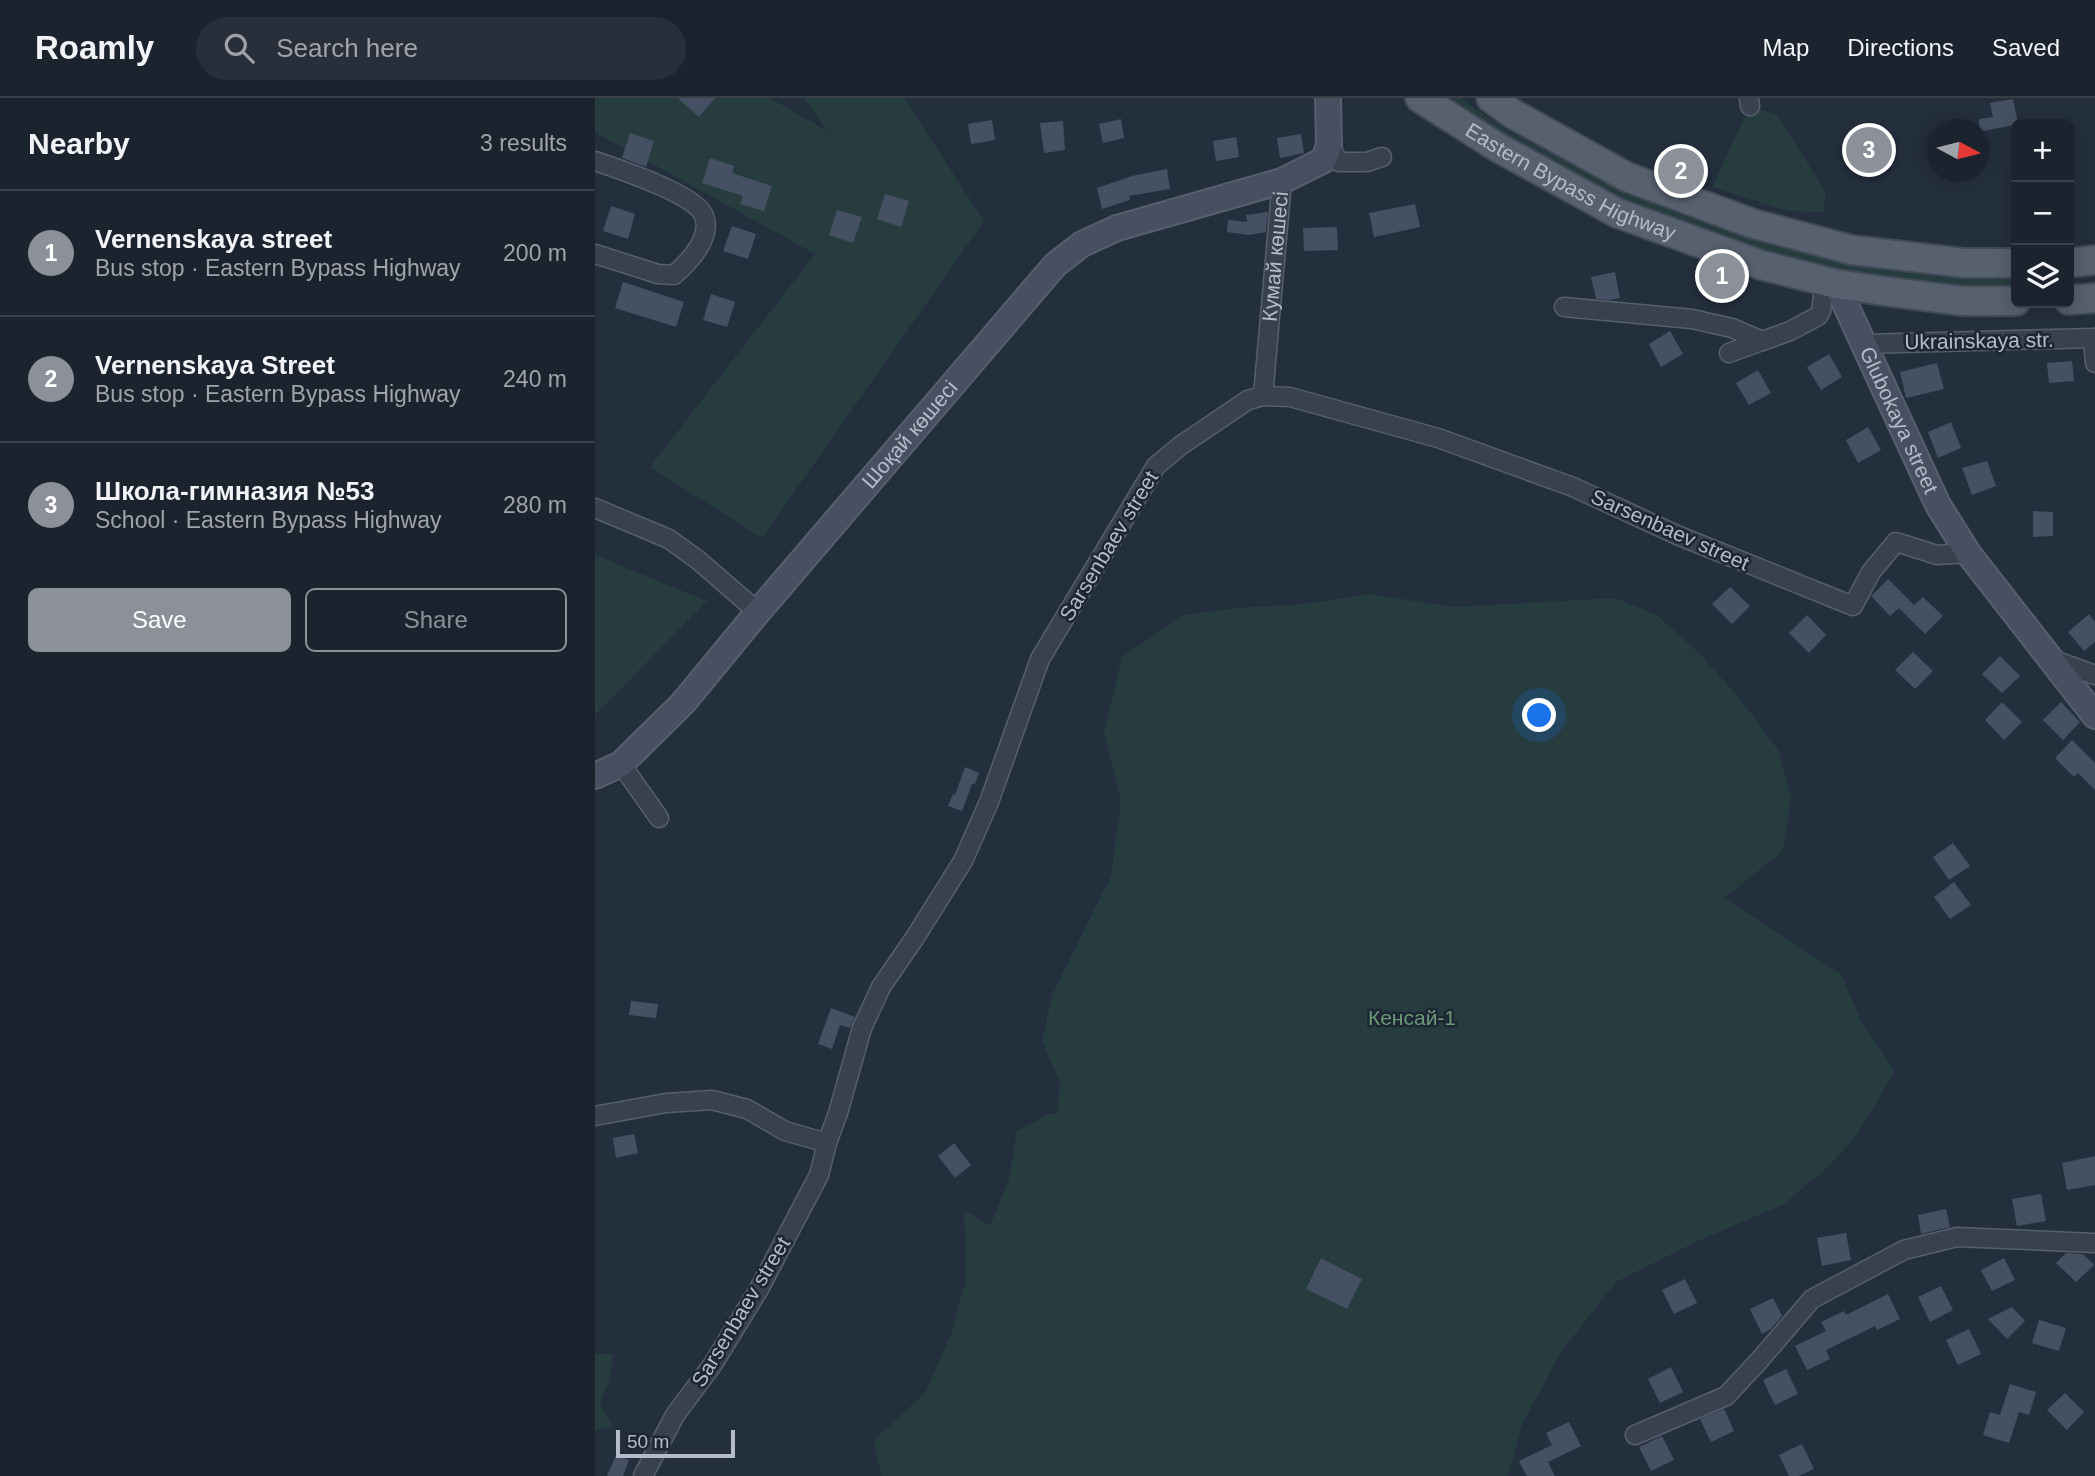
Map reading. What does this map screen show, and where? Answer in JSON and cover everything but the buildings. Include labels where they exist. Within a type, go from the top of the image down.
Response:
[{"type":"main road","name":"Eastern Bypass Highway","points":[[1420,98],[1497,147],[1617,214],[1761,265],[1831,282],[1963,302],[2011,302]]},
{"type":"main road","name":"Eastern Bypass Highway","points":[[1491,98],[1513,114],[1627,177],[1751,223],[1851,250],[1964,263],[2011,263]]},
{"type":"main road","points":[[2074,262],[2095,260]]},
{"type":"main road","points":[[2074,300],[2095,298]]},
{"type":"street","points":[[1328,98],[1329,145],[1339,162],[1367,162],[1382,157]]},
{"type":"street","name":"Кумай көшесі","points":[[1263,396],[1282,181],[1324,160],[1329,145]]},
{"type":"street","points":[[595,161],[693,203],[704,215],[705,234],[689,262],[674,275],[658,274],[595,254]]},
{"type":"street","name":"Шоқай көшесі","points":[[595,776],[621,764],[683,703],[1055,265],[1082,244],[1117,228],[1282,181]]},
{"type":"street","points":[[1729,353],[1790,331],[1818,316],[1831,282]]},
{"type":"street","name":"Glubokaya street","points":[[1831,282],[1938,505],[1968,553],[2095,716]]},
{"type":"street","points":[[1564,307],[1692,318],[1732,328],[1762,341]]},
{"type":"street","points":[[2094,338],[2095,363]]},
{"type":"street","name":"Ukrainskaya str.","points":[[1862,344],[2094,338]]},
{"type":"street","name":"Sarsenbaev street","points":[[643,1476],[675,1415],[713,1364],[759,1289],[819,1175],[862,1028],[881,987],[963,861],[989,802],[1040,659],[1156,466],[1180,446],[1248,400],[1263,396],[1290,397],[1450,442],[1573,487],[1677,535],[1853,606],[1871,572],[1896,542],[1937,555],[1968,553]]},
{"type":"street","points":[[595,508],[669,539],[698,560],[758,612]]},
{"type":"street","points":[[2047,657],[2095,675]]},
{"type":"street","points":[[621,764],[659,818]]},
{"type":"street","points":[[595,1116],[666,1103],[712,1100],[747,1109],[785,1131],[827,1143]]},
{"type":"street","points":[[1635,1435],[1725,1396],[1812,1299],[1904,1250],[1957,1237],[2095,1243]]},
{"type":"green space","points":[[595,98],[770,98],[827,131],[804,98],[904,98],[984,221],[762,538],[650,467],[815,254],[595,132]]},
{"type":"green space","points":[[1445,98],[1461,98],[1504,129],[1620,189],[1685,216],[1834,262],[1945,278],[2011,275],[2011,286],[1943,290],[1831,274],[1681,225],[1616,198],[1499,136]]},
{"type":"green space","points":[[1750,106],[1777,115],[1826,192],[1823,212],[1788,211],[1712,187]]},
{"type":"green space","points":[[595,555],[707,601],[595,715]]},
{"type":"green space","name":"Кенсай-1","points":[[1371,594],[1452,607],[1615,598],[1657,615],[1699,653],[1741,700],[1778,750],[1791,797],[1783,851],[1724,898],[1841,974],[1861,1021],[1895,1071],[1855,1138],[1823,1171],[1784,1204],[1698,1241],[1616,1282],[1561,1352],[1522,1425],[1508,1476],[881,1476],[874,1440],[925,1393],[951,1334],[966,1279],[964,1210],[990,1226],[1009,1179],[1017,1131],[1048,1114],[1057,1114],[1060,1082],[1042,1041],[1052,995],[1111,876],[1121,800],[1104,732],[1122,657],[1183,615],[1303,604]]},
{"type":"green space","points":[[595,1354],[613,1354],[609,1381],[600,1403],[613,1426],[595,1431]]},
{"type":"place","name":"Школа-гимназия №53","points":[[1869,150]]},
{"type":"place","name":"Vernenskaya Street","points":[[1681,171]]},
{"type":"place","name":"Vernenskaya street","points":[[1722,276]]}]
